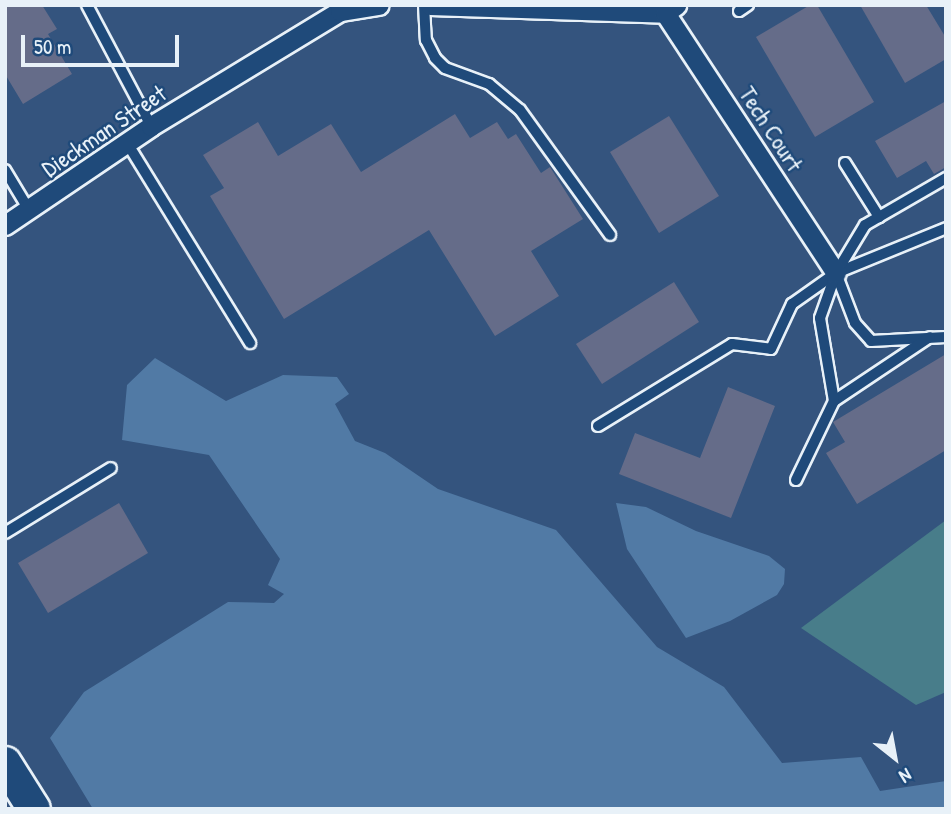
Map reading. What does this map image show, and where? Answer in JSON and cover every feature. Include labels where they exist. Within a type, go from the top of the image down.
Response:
[{"type":"main road","points":[[5,763],[34,809]]},
{"type":"street","name":"Dieckman Street","points":[[5,225],[151,126],[338,8],[379,5]]},
{"type":"street","points":[[430,5],[670,9]]},
{"type":"street","name":"Tech Court","points":[[670,9],[836,273]]},
{"type":"lane","points":[[87,5],[151,126]]},
{"type":"lane","points":[[424,5],[426,40],[435,58],[445,68],[489,84],[520,110],[610,235]]},
{"type":"lane","points":[[127,143],[250,342]]},
{"type":"lane","points":[[845,163],[879,217]]},
{"type":"lane","points":[[5,170],[29,210]]},
{"type":"lane","points":[[834,401],[820,318],[836,273],[865,225],[946,178]]},
{"type":"lane","points":[[598,426],[732,344],[771,349],[792,304],[836,273],[946,228]]},
{"type":"lane","points":[[836,273],[855,323],[872,341],[932,335],[946,337]]},
{"type":"lane","points":[[796,480],[834,401],[932,335]]},
{"type":"lane","points":[[5,533],[111,468]]},
{"type":"green space","points":[[946,520],[946,692],[916,705],[801,628]]},
{"type":"water","points":[[155,358],[226,401],[283,375],[337,377],[349,394],[335,404],[355,441],[385,453],[438,489],[556,530],[657,647],[724,687],[782,763],[861,757],[880,791],[946,781],[946,809],[93,809],[50,738],[84,692],[228,602],[274,603],[284,594],[268,585],[280,559],[209,455],[122,440],[127,385]]},
{"type":"water","points":[[616,503],[646,507],[696,531],[769,556],[785,569],[784,584],[777,595],[730,621],[686,638],[627,549]]},
{"type":"building","points":[[5,5],[42,5],[57,29],[48,34],[72,74],[23,104],[5,74]]},
{"type":"building","points":[[810,5],[817,5],[874,102],[815,137],[756,37]]},
{"type":"building","points":[[860,5],[926,5],[946,38],[946,59],[905,83]]},
{"type":"building","points":[[946,101],[946,167],[934,174],[926,161],[897,178],[875,141]]},
{"type":"building","points":[[455,114],[470,138],[497,122],[508,139],[516,134],[541,173],[550,167],[583,219],[531,251],[559,296],[495,336],[429,230],[284,319],[210,196],[224,188],[203,155],[258,122],[278,156],[331,124],[361,172]]},
{"type":"building","points":[[669,116],[719,196],[659,233],[610,152]]},
{"type":"building","points":[[674,282],[699,322],[602,384],[576,344]]},
{"type":"building","points":[[946,354],[946,450],[857,504],[826,453],[845,442],[833,422]]},
{"type":"building","points":[[728,387],[775,406],[731,518],[619,474],[635,433],[700,458]]},
{"type":"building","points":[[119,503],[148,553],[48,613],[18,563]]}]
